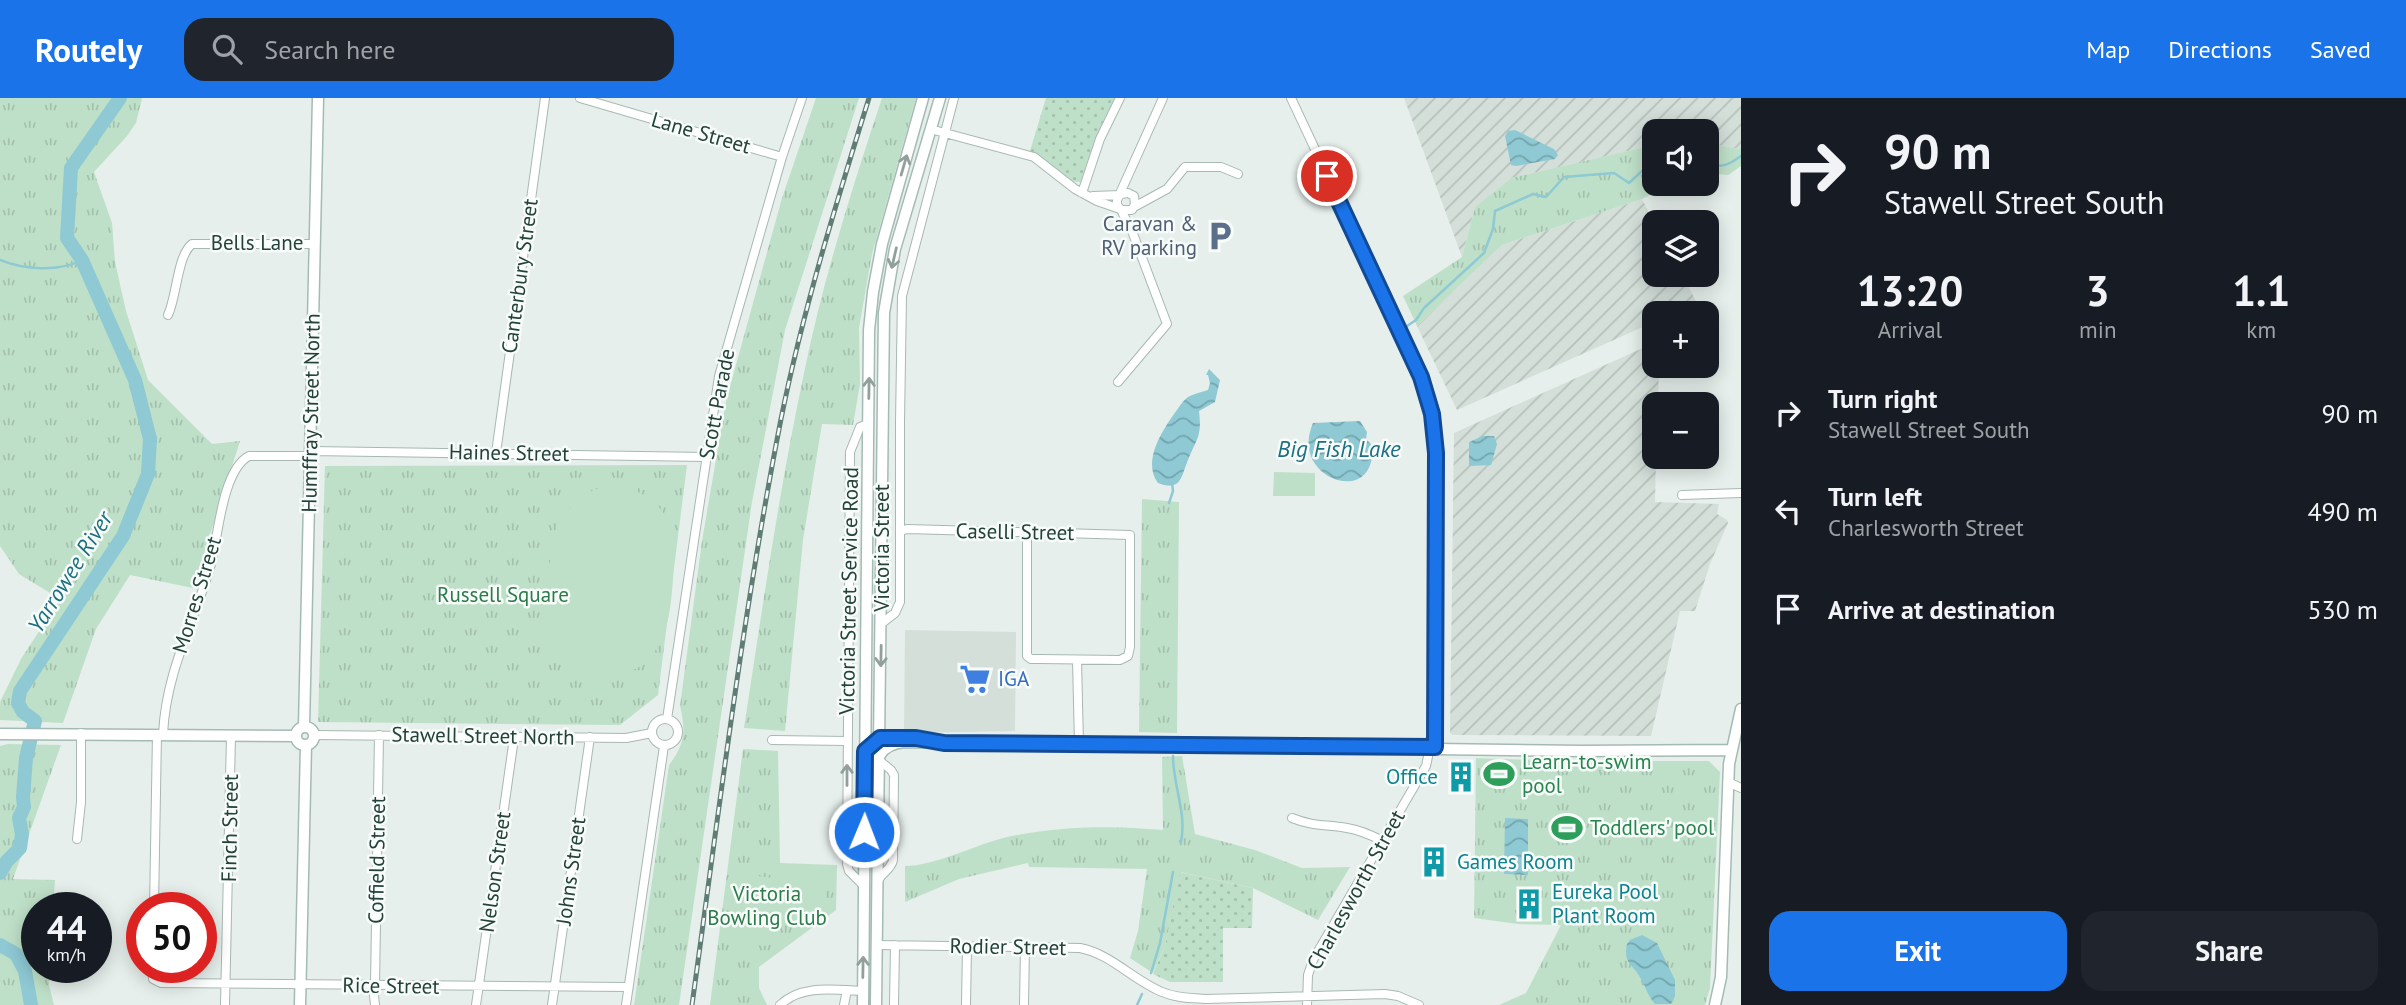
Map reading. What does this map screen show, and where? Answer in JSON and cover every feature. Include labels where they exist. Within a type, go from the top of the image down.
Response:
[{"type":"street","name":"Humffray Street North","points":[[300,731],[311,453],[318,98]]},
{"type":"street","name":"Canterbury Street","points":[[496,453],[545,98]]},
{"type":"street","name":"Lane Street","points":[[580,98],[782,157]]},
{"type":"street","name":"Scott Parade","points":[[667,719],[719,376],[782,157],[802,98]]},
{"type":"street","name":"Victoria Street","points":[[863,1005],[869,330],[876,271],[923,98]]},
{"type":"street","name":"Victoria Street","points":[[876,1005],[884,313],[898,239],[940,98]]},
{"type":"street","name":"Victoria Street Service Road","points":[[882,623],[895,613],[899,606],[903,291],[954,98]]},
{"type":"street","points":[[1084,194],[1100,139],[1120,98]]},
{"type":"street","points":[[1118,382],[1167,324],[1132,231],[1117,202],[1163,98]]},
{"type":"street","name":"Charlesworth Street","points":[[1291,98],[1410,352],[1432,414],[1436,453],[1432,747],[1428,763],[1313,960],[1308,975],[1307,1001]]},
{"type":"street","points":[[930,129],[1034,157],[1084,194],[1121,210],[1128,211],[1167,189],[1185,167],[1218,167],[1238,174]]},
{"type":"street","points":[[1130,172],[1135,200],[1132,231]]},
{"type":"street","points":[[1084,194],[1108,197],[1121,194],[1152,196]]},
{"type":"street","name":"Bells Lane","points":[[168,315],[175,297],[184,254],[192,244],[315,244]]},
{"type":"street","points":[[868,424],[900,422]]},
{"type":"street","name":"Victoria Street Service Road","points":[[864,886],[849,871],[847,864],[847,741],[850,452],[862,424],[868,424]]},
{"type":"street","name":"Haines Street","points":[[243,460],[249,456],[311,453],[706,457]]},
{"type":"street","name":"Morres Street","points":[[155,892],[160,734],[170,682],[211,565],[224,500],[243,460]]},
{"type":"street","points":[[1682,495],[1741,493]]},
{"type":"street","name":"Caselli Street","points":[[900,531],[1130,535],[1128,656],[1120,660],[1077,660]]},
{"type":"street","points":[[1027,532],[1027,656],[1031,659],[1077,660],[1079,745]]},
{"type":"street","points":[[1715,1005],[1721,977],[1728,782],[1731,750],[1741,709]]},
{"type":"street","points":[[667,719],[675,723],[678,730],[677,738],[672,744],[664,746],[654,740],[652,733],[656,722],[667,719]]},
{"type":"street","points":[[0,734],[231,735],[310,729],[314,736],[306,745]]},
{"type":"street","points":[[300,731],[299,742],[306,745]]},
{"type":"street","points":[[77,839],[81,802],[81,733]]},
{"type":"street","name":"Stawell Street North","points":[[314,736],[626,738],[652,733]]},
{"type":"street","name":"Finch Street","points":[[225,1005],[231,735]]},
{"type":"street","name":"Coffield Street","points":[[376,1005],[374,985],[379,735]]},
{"type":"street","name":"Johns Street","points":[[552,1005],[590,737]]},
{"type":"street","name":"Nelson Street","points":[[476,1005],[514,738]]},
{"type":"street","points":[[865,751],[880,738],[916,738],[944,743]]},
{"type":"street","points":[[772,740],[847,741]]},
{"type":"street","points":[[880,758],[885,749],[897,743],[1432,747],[1583,751],[1731,750]]},
{"type":"street","points":[[300,1005],[306,745]]},
{"type":"street","points":[[626,1005],[664,746]]},
{"type":"street","points":[[1728,782],[1741,788]]},
{"type":"street","points":[[1292,818],[1311,825],[1360,831],[1383,841]]},
{"type":"street","points":[[864,944],[877,945]]},
{"type":"street","name":"Rodier Street","points":[[877,945],[1072,947],[1089,950],[1106,958],[1154,988],[1176,996],[1307,1001],[1385,994],[1419,1005]]},
{"type":"street","points":[[894,1005],[895,945]]},
{"type":"street","points":[[966,1005],[967,946]]},
{"type":"street","points":[[1024,1005],[1025,946]]},
{"type":"street","name":"Rice Street","points":[[161,983],[628,987]]},
{"type":"street","points":[[844,1005],[847,990]]},
{"type":"street","points":[[780,1005],[803,991],[863,991]]},
{"type":"shaded area","points":[[1404,98],[1741,98],[1739,149],[1719,145],[1719,119],[1642,119],[1642,148],[1511,178],[1475,207],[1462,257]]},
{"type":"shaded area","points":[[1642,199],[1648,210],[1642,210],[1642,287],[1688,287],[1696,301],[1642,301],[1642,327],[1457,410],[1417,326],[1502,245]]},
{"type":"shaded area","points":[[1642,348],[1642,378],[1659,378],[1658,392],[1642,392],[1642,469],[1656,469],[1655,502],[1719,504],[1717,514],[1728,523],[1710,564],[1695,611],[1680,611],[1651,736],[1450,733],[1454,433]]},
{"type":"shaded area","points":[[905,630],[1016,632],[1015,731],[904,733]]},
{"type":"green space","points":[[0,98],[142,98],[136,123],[94,172],[112,223],[115,262],[126,311],[148,380],[212,444],[240,441],[193,588],[130,575],[96,629],[63,723],[0,720],[0,702],[21,659],[60,599],[19,574],[0,546]]},
{"type":"green space","points":[[816,98],[859,98],[785,330],[752,502],[679,1005],[634,1005],[669,765],[683,737],[680,706],[702,541],[726,401],[782,198]]},
{"type":"green space","points":[[882,98],[916,98],[872,254],[859,328],[860,384],[853,425],[822,424],[803,540],[785,731],[744,728],[779,506],[812,338],[839,234]]},
{"type":"green space","points":[[1046,98],[1116,98],[1084,178],[1080,182],[1068,179],[1030,151]]},
{"type":"green space","points":[[1719,145],[1739,149],[1741,147],[1741,166],[1728,175],[1719,174]]},
{"type":"green space","points":[[1642,148],[1642,196],[1648,196],[1502,245],[1417,326],[1403,296],[1462,257],[1475,207],[1511,178]]},
{"type":"green space","name":"Russell Square","points":[[687,465],[658,695],[620,725],[318,722],[325,466]]},
{"type":"green space","points":[[1274,472],[1315,473],[1315,496],[1273,496]]},
{"type":"green space","points":[[623,486],[649,499],[660,508],[668,521],[673,545],[672,596],[666,626],[651,656],[631,671],[605,673],[581,669],[567,663],[557,656],[551,646],[547,621],[550,554],[557,528],[577,501],[597,489]]},
{"type":"green space","points":[[1142,499],[1179,502],[1177,733],[1139,732]]},
{"type":"green space","points":[[61,745],[13,879],[55,880],[54,892],[21,892],[21,983],[49,983],[54,1005],[0,1005],[0,746]]},
{"type":"green space","name":"Victoria Bowling Club","points":[[743,749],[778,751],[780,863],[837,865],[836,910],[759,967],[759,988],[767,1005],[710,1005]]},
{"type":"green space","points":[[1182,756],[1195,834],[1255,850],[1302,868],[1350,867],[1318,920],[1253,888],[1180,872],[1165,946],[1153,973],[1130,958],[1138,931],[1147,869],[1029,867],[1028,863],[959,879],[905,902],[905,866],[941,859],[1003,838],[1042,831],[1083,828],[1163,830],[1162,757]]},
{"type":"green space","points":[[1476,758],[1709,761],[1720,772],[1710,988],[1705,1005],[1499,1005],[1526,993],[1561,925],[1518,924],[1474,918]]},
{"type":"green space","points":[[782,868],[826,868],[825,912],[781,912]]},
{"type":"green space","points":[[1179,872],[1253,888],[1252,928],[1223,928],[1223,982],[1170,982],[1153,974],[1165,946]]},
{"type":"green space","points":[[733,873],[774,878],[767,946],[725,942]]},
{"type":"water","points":[[1515,130],[1554,149],[1558,155],[1555,159],[1511,165],[1505,136],[1508,131]]},
{"type":"water","points":[[1209,369],[1220,380],[1215,402],[1199,411],[1198,437],[1182,477],[1172,485],[1158,483],[1152,466],[1159,438],[1186,398],[1208,390],[1210,383],[1206,375]]},
{"type":"water","name":"Big Fish Lake","points":[[1360,421],[1367,432],[1366,439],[1372,445],[1370,465],[1362,477],[1349,481],[1335,479],[1322,472],[1313,459],[1309,443],[1313,423]]},
{"type":"water","points":[[1483,436],[1494,436],[1497,444],[1491,465],[1469,466],[1469,442]]},
{"type":"water","points":[[1505,818],[1528,819],[1528,875],[1504,874]]},
{"type":"water","points":[[1642,935],[1657,943],[1675,980],[1675,996],[1671,1004],[1655,1004],[1626,956],[1630,940]]},
{"type":"waterway","name":"Yarrowee River","points":[[0,873],[20,848],[22,834],[19,818],[24,807],[26,758],[35,721],[23,712],[18,703],[20,691],[123,536],[148,474],[150,439],[135,380],[82,260],[67,238],[71,168],[120,98]]},
{"type":"waterway","points":[[1719,166],[1741,156]]},
{"type":"waterway","points":[[1407,326],[1484,253],[1493,229],[1495,211],[1533,194],[1546,197],[1564,177],[1614,173],[1629,183],[1642,171]]},
{"type":"waterway","points":[[0,260],[41,268],[63,266],[82,260]]},
{"type":"waterway","points":[[1169,503],[1173,491],[1172,483]]},
{"type":"waterway","points":[[1173,756],[1181,810],[1181,842]]},
{"type":"waterway","points":[[1151,973],[1160,943],[1173,872]]},
{"type":"waterway","name":"Yarrowee River","points":[[0,945],[16,954],[25,971],[31,1005]]},
{"type":"waterway","points":[[1137,1005],[1142,994]]},
{"type":"railway","points":[[692,1005],[743,638],[781,419],[810,297],[869,98]]},
{"type":"place","name":"Caravan & RV parking","points":[[1220,236]]},
{"type":"place","name":"IGA","points":[[975,679]]},
{"type":"place","name":"Learn-to-swim pool","points":[[1499,774]]},
{"type":"place","name":"Office","points":[[1461,777]]},
{"type":"place","name":"Toddlers' pool","points":[[1567,828]]},
{"type":"place","name":"Games Room","points":[[1434,862]]},
{"type":"place","name":"Eureka Pool Plant Room","points":[[1529,904]]},
{"type":"route","points":[[864,832],[865,751],[880,738],[916,738],[944,743],[1435,747],[1436,453],[1432,414],[1415,363],[1327,176]]}]
